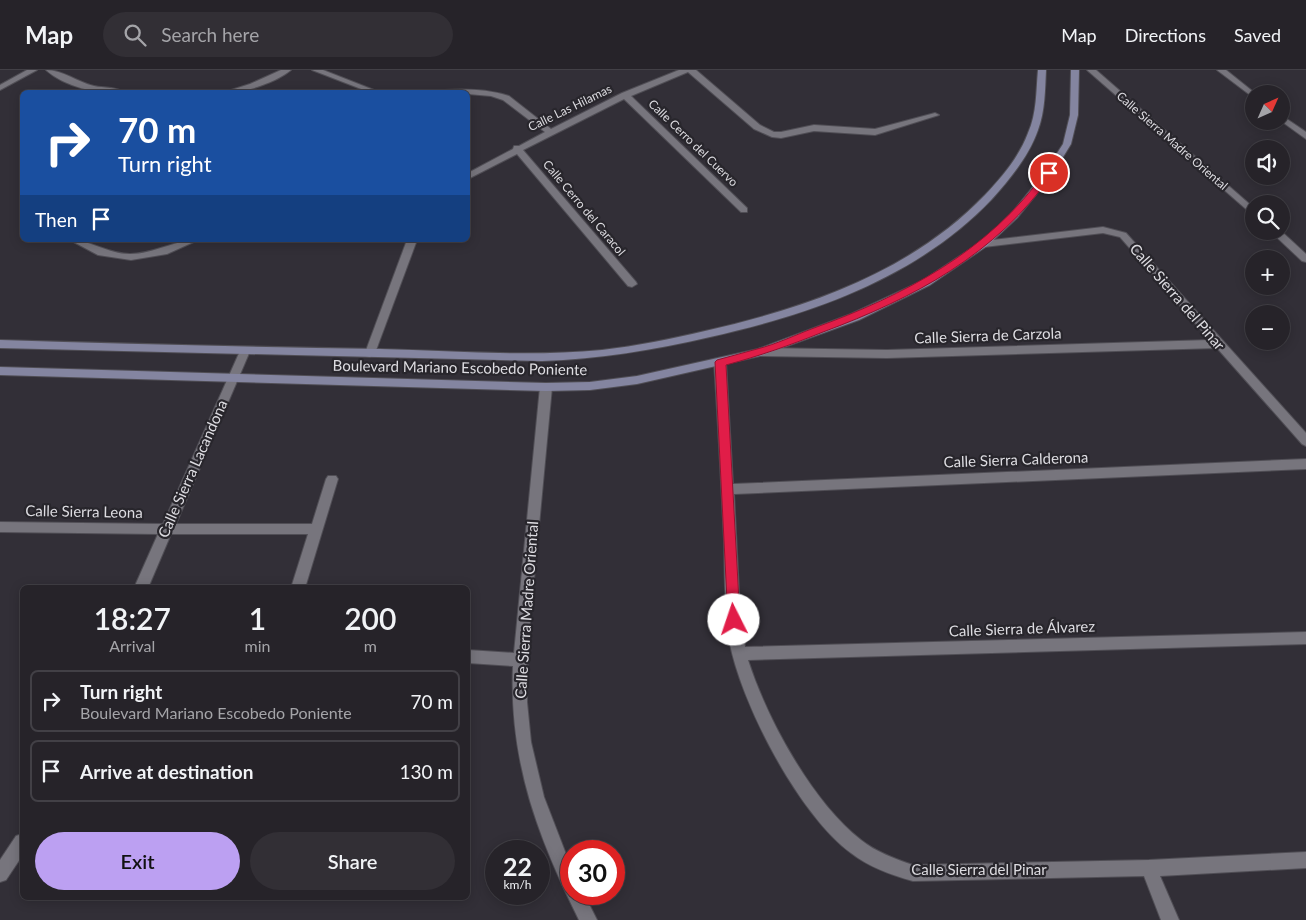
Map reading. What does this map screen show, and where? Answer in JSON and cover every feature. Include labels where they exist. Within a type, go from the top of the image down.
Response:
[{"type":"street","points":[[0,88],[34,70]]},
{"type":"street","points":[[50,70],[76,85],[99,90]]},
{"type":"street","points":[[237,90],[253,86],[287,70]]},
{"type":"street","points":[[316,70],[370,90]]},
{"type":"street","name":"Calle Las Hilamas","points":[[470,175],[517,148],[625,95],[686,70]]},
{"type":"street","points":[[691,70],[757,126],[772,134],[781,135],[814,128],[875,132],[935,115]]},
{"type":"street","name":"Boulevard Mariano Escobedo Poniente","points":[[0,344],[508,357],[601,354],[735,329],[790,313],[876,278],[922,252],[949,233],[985,203],[1016,163],[1031,138],[1040,109],[1042,70]]},
{"type":"street","name":"Boulevard Mariano Escobedo Poniente","points":[[0,371],[546,387],[590,386],[637,380],[760,352],[891,301],[926,283],[984,244],[1033,195],[1067,144],[1074,115],[1075,70]]},
{"type":"street","name":"Calle Sierra Madre Oriental","points":[[1091,70],[1245,205]]},
{"type":"street","points":[[1225,71],[1245,88]]},
{"type":"street","points":[[470,92],[497,94],[506,98],[550,132]]},
{"type":"street","name":"Calle Cerro del Cuervo","points":[[625,95],[744,210]]},
{"type":"street","points":[[1290,124],[1306,136]]},
{"type":"street","name":"Calle Cerro del Caracol","points":[[517,148],[632,284]]},
{"type":"street","name":"Calle Sierra del Pinar","points":[[984,244],[1104,230],[1117,232],[1127,238],[1217,344],[1306,441]]},
{"type":"street","points":[[1285,240],[1306,259]]},
{"type":"street","points":[[79,242],[110,256],[128,257],[148,255],[172,249],[188,242]]},
{"type":"street","points":[[370,353],[411,242]]},
{"type":"street","name":"Calle Sierra de Carzola","points":[[760,352],[887,354],[1217,344]]},
{"type":"street","name":"Calle Sierra Lacandona","points":[[142,585],[245,351]]},
{"type":"street","name":"Calle Sierra del Pinar","points":[[720,362],[733,607],[739,654],[758,704],[786,760],[820,810],[854,845],[883,863],[913,873],[1149,868],[1306,860]]},
{"type":"street","name":"Calle Sierra Madre Oriental","points":[[546,387],[520,660],[519,707],[523,743],[533,787],[560,860]]},
{"type":"street","name":"Calle Sierra Calderona","points":[[728,489],[1306,464]]},
{"type":"street","points":[[299,585],[332,479]]},
{"type":"street","name":"Calle Sierra Leona","points":[[0,527],[316,529]]},
{"type":"street","name":"Calle Sierra de Álvarez","points":[[739,654],[1306,638]]},
{"type":"street","points":[[470,657],[520,660]]},
{"type":"street","points":[[0,874],[20,845]]},
{"type":"street","points":[[1149,868],[1170,920]]},
{"type":"street","points":[[580,905],[588,920]]},
{"type":"route","points":[[734,620],[720,362],[760,352],[855,317],[926,283],[984,244],[1014,216],[1049,173]]}]
